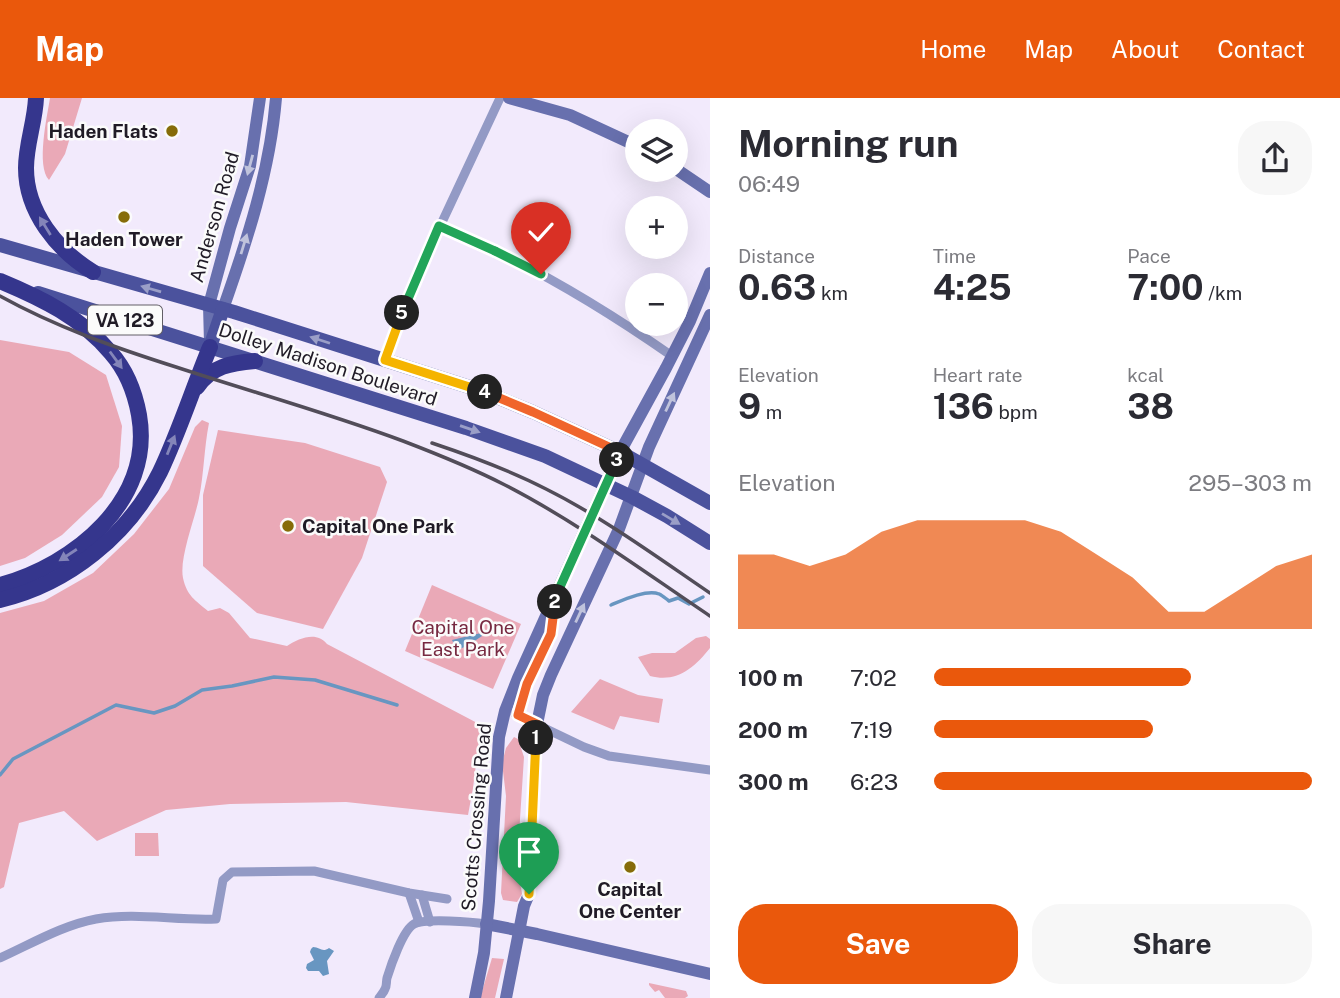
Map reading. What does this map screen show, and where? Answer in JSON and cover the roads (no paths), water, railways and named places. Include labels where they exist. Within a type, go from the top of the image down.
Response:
[{"type":"highway","points":[[36,98],[26,167],[32,201],[57,244],[93,272]]},
{"type":"highway","points":[[0,281],[60,310],[101,342],[123,369],[131,385],[137,402],[141,434],[133,478],[120,504],[105,524],[80,547],[58,561],[28,576],[0,585]]},
{"type":"highway","points":[[0,600],[30,591],[65,574],[123,526],[159,473],[210,347]]},
{"type":"highway","points":[[190,398],[199,384],[213,371],[232,363],[255,361]]},
{"type":"main road","name":"Dolley Madison Boulevard","points":[[0,245],[216,307],[495,396],[620,452],[710,503]]},
{"type":"main road","name":"Dolley Madison Boulevard","points":[[0,281],[545,456],[632,497],[710,543]]},
{"type":"main road","points":[[210,347],[216,307]]},
{"type":"street","name":"Anderson Road","points":[[216,307],[230,228],[250,166],[260,98]]},
{"type":"street","name":"Anderson Road","points":[[216,307],[265,172],[276,98]]},
{"type":"street","points":[[385,360],[408,295],[500,98]]},
{"type":"street","points":[[509,98],[570,114],[625,139]]},
{"type":"street","points":[[688,177],[710,192]]},
{"type":"street","points":[[439,226],[556,282],[672,356]]},
{"type":"street","name":"Scotts Crossing Road","points":[[475,998],[484,953],[489,901],[498,746],[512,712],[518,678],[620,452],[690,321],[710,273]]},
{"type":"street","points":[[506,998],[529,894],[537,724],[543,695],[615,539],[642,464],[710,315]]},
{"type":"street","points":[[512,712],[584,747],[609,756],[710,770]]},
{"type":"street","points":[[0,958],[77,923],[99,918],[129,916],[216,919],[223,880],[232,872],[314,872],[447,899]]},
{"type":"street","points":[[409,893],[419,922]]},
{"type":"street","points":[[422,895],[430,922]]},
{"type":"street","points":[[384,995],[387,978],[404,936],[413,924],[419,922],[486,924],[710,974]]},
{"type":"water","points":[[481,633],[482,636],[457,650],[452,640]]},
{"type":"water","points":[[313,947],[334,951],[327,961],[329,974],[323,976],[319,971],[308,971],[306,968],[307,964],[314,960],[310,952]]},
{"type":"waterway","points":[[611,605],[648,593],[660,594],[669,601],[678,598],[689,604],[703,597]]},
{"type":"waterway","points":[[0,775],[13,759],[116,705],[154,713],[175,706],[202,690],[274,677],[315,680],[397,705]]},
{"type":"railway","points":[[0,296],[43,318],[109,344],[375,431],[467,467],[532,499],[710,616]]},
{"type":"railway","points":[[432,443],[504,470],[568,500],[630,538],[710,593]]},
{"type":"place","name":"Haden Flats","points":[[172,131]]},
{"type":"place","name":"Haden Tower","points":[[124,217]]},
{"type":"place","name":"Capital One Park","points":[[288,526]]},
{"type":"place","name":"Capital One Center","points":[[630,867]]},
{"type":"park label","name":"Capital One East Park","points":[[463,638]]}]
